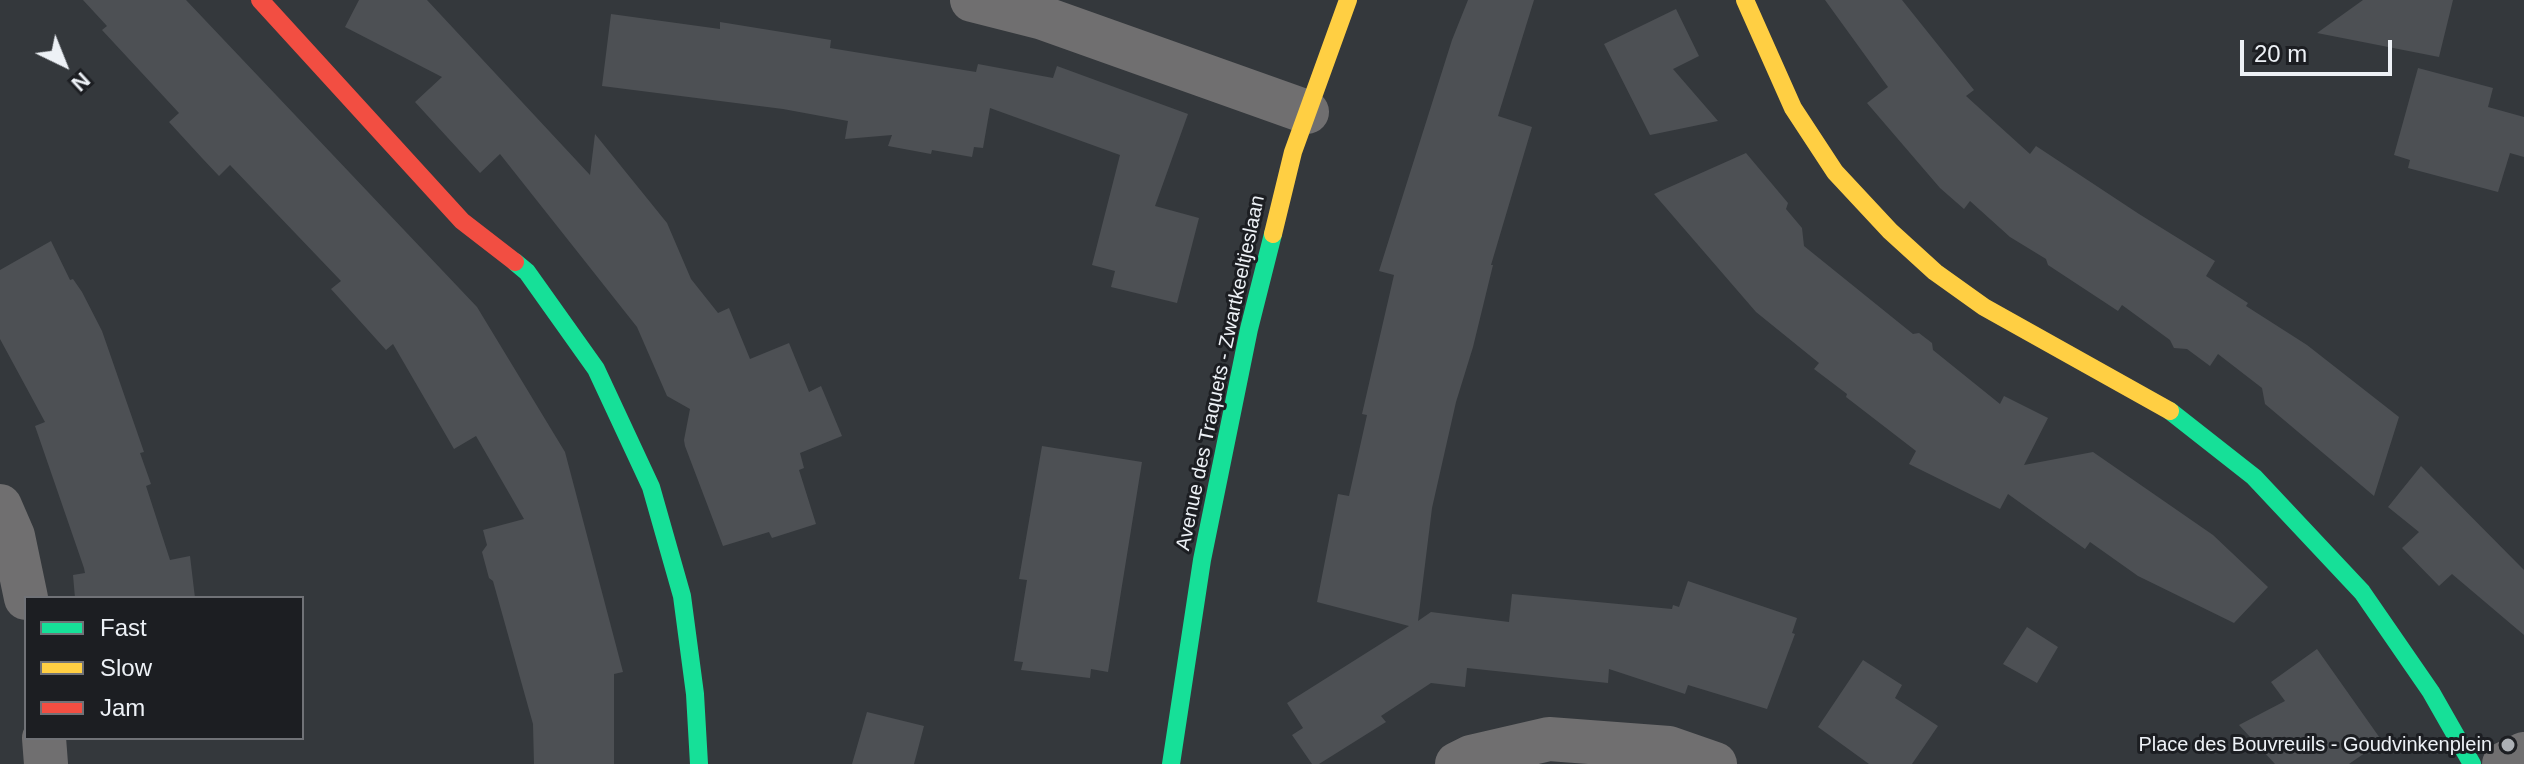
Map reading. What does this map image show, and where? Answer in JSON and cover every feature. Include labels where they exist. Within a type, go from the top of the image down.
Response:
[{"type":"street","points":[[260,0],[462,221],[527,272],[596,369],[651,487],[682,596],[695,694],[699,764]]},
{"type":"street","points":[[972,0],[1043,18],[1307,112]]},
{"type":"street","name":"Avenue des Traquets - Zwartkeeltjeslaan","points":[[1171,764],[1202,560],[1249,329],[1293,152],[1348,0]]},
{"type":"street","points":[[1745,0],[1793,108],[1835,172],[1890,231],[1935,272],[1984,307],[2164,407],[2254,477],[2362,592],[2431,692],[2472,764]]},
{"type":"street","points":[[0,506],[13,536],[26,596]]},
{"type":"street","points":[[1457,764],[1471,757],[1549,739],[1669,748],[1715,764]]},
{"type":"street","points":[[44,740],[46,764]]},
{"type":"street","points":[[2504,764],[2524,754]]},
{"type":"building","points":[[83,0],[186,0],[477,307],[565,452],[623,672],[614,674],[614,764],[534,764],[533,724],[482,552],[487,545],[483,530],[524,519],[476,436],[454,449],[393,344],[386,350],[331,289],[341,281],[230,165],[219,176],[202,158],[169,122],[179,113],[102,30],[107,26]]},
{"type":"building","points":[[359,0],[427,0],[590,175],[595,134],[667,223],[691,279],[718,313],[729,308],[750,359],[789,343],[809,392],[821,386],[842,436],[800,453],[804,468],[799,470],[816,524],[772,538],[769,532],[723,546],[685,446],[690,409],[667,396],[637,327],[500,154],[480,173],[415,102],[442,77],[345,27]]},
{"type":"building","points":[[1468,0],[1534,0],[1498,116],[1532,127],[1491,265],[1473,347],[1456,402],[1432,508],[1418,621],[1431,612],[1509,622],[1512,594],[1672,609],[1673,605],[1679,607],[1688,581],[1797,618],[1792,633],[1795,634],[1767,709],[1688,685],[1685,694],[1609,669],[1608,683],[1467,668],[1465,687],[1431,683],[1381,716],[1386,722],[1319,764],[1312,764],[1292,735],[1303,728],[1287,703],[1409,626],[1317,602],[1338,494],[1349,496],[1367,415],[1362,414],[1394,275],[1379,271],[1452,40]]},
{"type":"building","points":[[1825,0],[1902,0],[1974,90],[1966,96],[2030,154],[2036,146],[2215,261],[2206,276],[2307,345],[2399,417],[2374,496],[2265,404],[2262,388],[2218,354],[2210,366],[2187,349],[2174,348],[2170,340],[2122,305],[2118,311],[2048,265],[2046,259],[2010,237],[1970,201],[1964,209],[1940,188],[1867,103],[1888,87]]},
{"type":"building","points":[[2363,0],[2453,0],[2439,57],[2317,33]]},
{"type":"building","points":[[1676,9],[1699,56],[1673,69],[1718,121],[1650,135],[1604,44]]},
{"type":"building","points":[[611,14],[720,29],[720,22],[831,40],[830,48],[976,72],[978,64],[1053,78],[1057,66],[1188,114],[1155,206],[1199,218],[1177,303],[1111,287],[1115,271],[1092,265],[1120,155],[990,108],[983,148],[974,147],[972,157],[888,146],[892,135],[845,139],[848,121],[783,109],[602,86]]},
{"type":"building","points":[[2418,68],[2493,88],[2488,107],[2524,117],[2524,157],[2510,153],[2498,192],[2408,168],[2410,160],[2394,155]]},
{"type":"building","points":[[1746,153],[1788,203],[1786,209],[1802,228],[1804,246],[1913,334],[1919,333],[1932,343],[1933,350],[2000,404],[2004,396],[2048,418],[2024,465],[2093,452],[2213,535],[2268,587],[2234,623],[2138,576],[2090,542],[2085,549],[2008,494],[2000,509],[1909,464],[1916,451],[1814,369],[1819,363],[1756,312],[1654,194]]},
{"type":"building","points":[[51,241],[70,280],[73,279],[82,292],[102,331],[144,452],[140,453],[151,484],[146,486],[170,560],[190,556],[195,596],[75,596],[73,575],[85,573],[35,426],[45,422],[0,339],[0,270]]},
{"type":"building","points":[[1042,446],[1142,462],[1108,672],[1091,669],[1090,678],[1021,670],[1023,662],[1014,661],[1027,580],[1019,579]]},
{"type":"building","points":[[2421,466],[2524,570],[2524,635],[2452,574],[2439,586],[2402,548],[2419,532],[2388,507]]},
{"type":"building","points":[[2027,627],[2058,647],[2037,683],[2003,664]]},
{"type":"building","points":[[2317,649],[2382,741],[2349,764],[2275,764],[2239,725],[2285,701],[2271,682]]},
{"type":"building","points":[[1863,660],[1902,685],[1895,698],[1938,726],[1912,764],[1869,764],[1818,727]]},
{"type":"building","points":[[867,712],[924,726],[914,764],[852,764]]},
{"type":"traffic: fast","points":[[1171,764],[1202,560],[1249,329],[1273,234]]},
{"type":"traffic: fast","points":[[515,262],[527,272],[596,369],[651,487],[682,596],[695,694],[699,764]]},
{"type":"traffic: fast","points":[[2170,411],[2254,477],[2362,592],[2431,692],[2472,764]]},
{"type":"traffic: slow","points":[[1273,234],[1293,152],[1348,0]]},
{"type":"traffic: slow","points":[[1745,0],[1793,108],[1835,172],[1890,231],[1935,272],[1984,307],[2170,411]]},
{"type":"traffic: jam","points":[[260,0],[462,221],[515,262]]},
{"type":"place","name":"Place des Bouvreuils - Goudvinkenplein","points":[[2508,745]]}]
